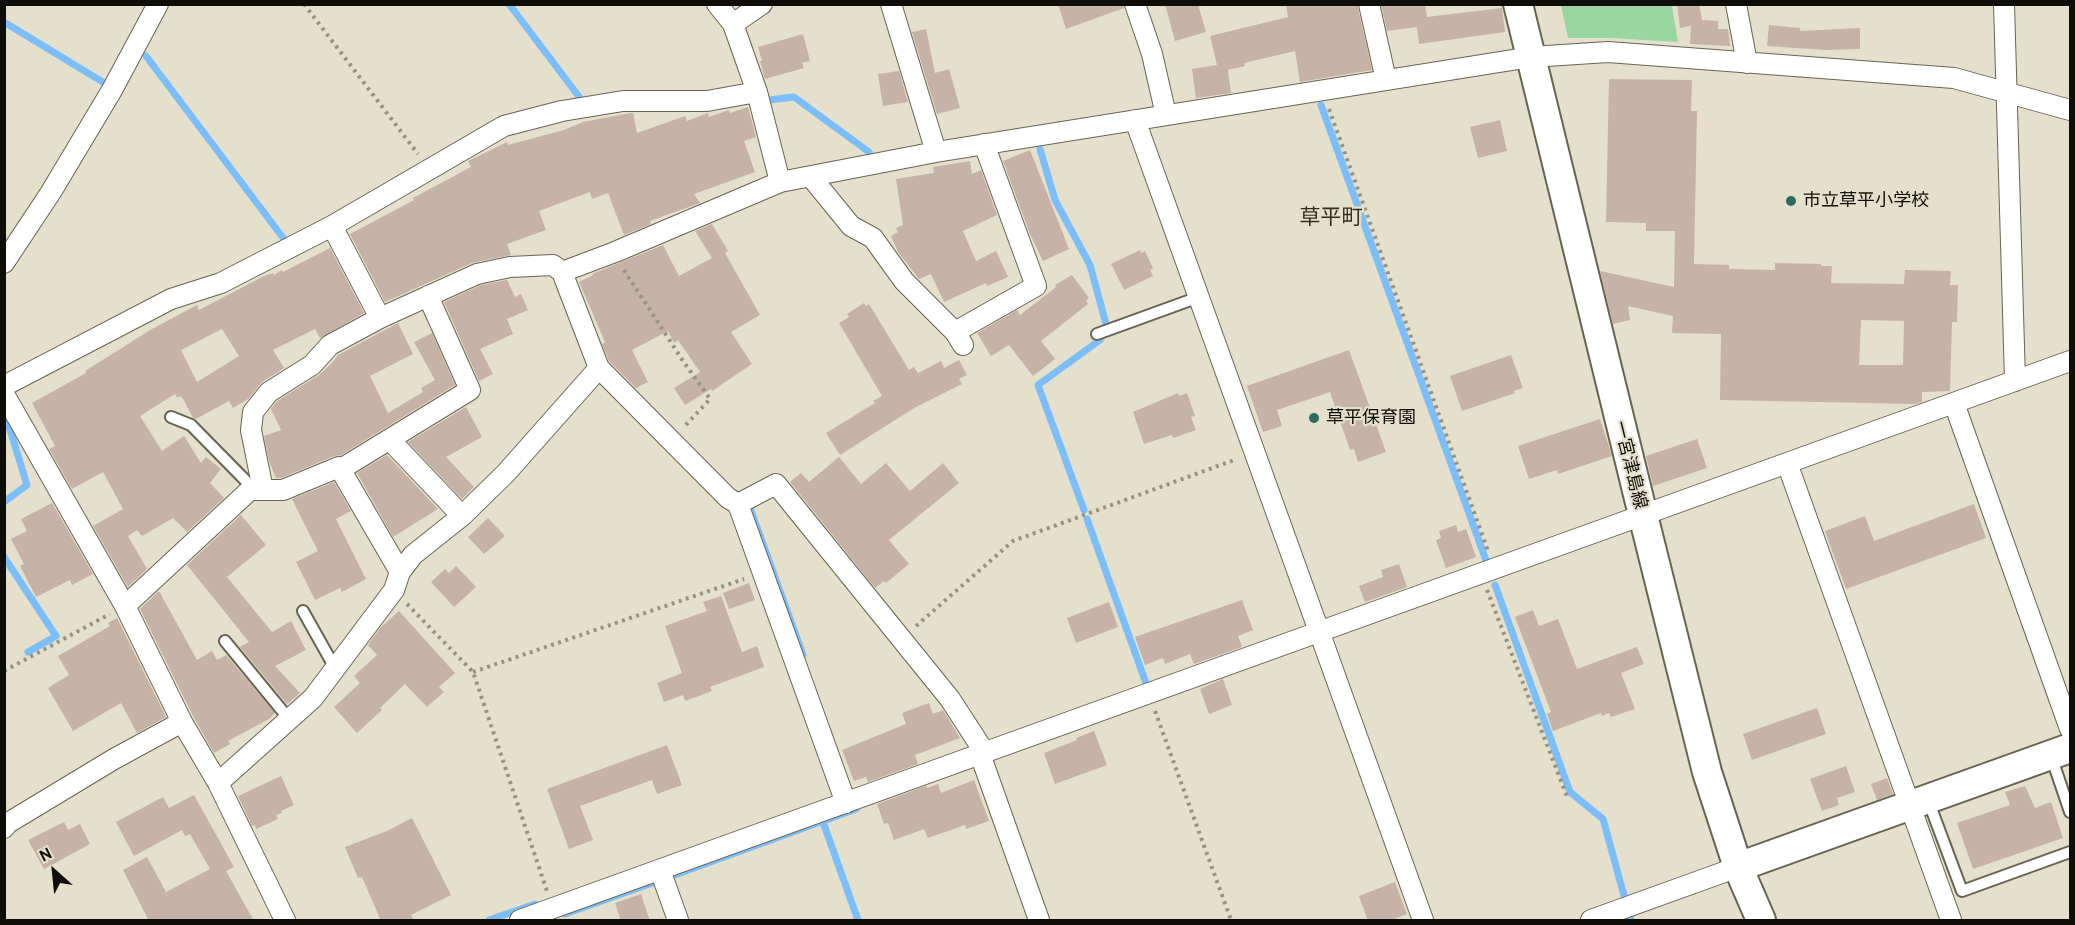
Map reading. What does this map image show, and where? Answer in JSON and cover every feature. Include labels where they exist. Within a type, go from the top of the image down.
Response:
[{"type":"main road","name":"一宮津島線","points":[[1518,4],[1707,772],[1738,867],[1761,921]]},
{"type":"main road","points":[[1738,867],[2060,752]]},
{"type":"street","points":[[4,263],[51,192],[112,90],[158,4]]},
{"type":"street","points":[[717,4],[733,24],[758,92],[780,182]]},
{"type":"street","points":[[733,24],[762,4]]},
{"type":"street","points":[[891,4],[936,152]]},
{"type":"street","points":[[1135,4],[1152,54],[1167,115]]},
{"type":"street","points":[[1369,4],[1386,80]]},
{"type":"street","points":[[1736,4],[1747,63]]},
{"type":"street","points":[[2004,4],[2015,381]]},
{"type":"street","points":[[562,272],[780,182],[984,144],[1531,57],[1608,52],[1954,78],[2070,110]]},
{"type":"street","points":[[285,921],[218,783],[182,722],[125,606],[5,397],[171,299],[221,283],[332,226],[504,126],[562,111],[623,101],[707,101],[758,92]]},
{"type":"street","points":[[1135,120],[1423,921]]},
{"type":"street","points":[[812,177],[851,226],[873,238],[904,280],[959,339],[1036,286],[984,144]]},
{"type":"street","points":[[332,226],[380,318]]},
{"type":"street","points":[[256,490],[251,430],[253,412],[269,392],[312,365],[330,345],[380,318],[477,274],[510,267],[553,265],[562,272],[599,368],[728,498],[738,504],[846,803]]},
{"type":"street","points":[[125,606],[256,490],[283,490],[339,467],[341,469],[470,390],[428,296]]},
{"type":"street","points":[[520,921],[2070,362]]},
{"type":"street","points":[[218,783],[313,698],[413,555],[462,516],[506,473],[599,368]]},
{"type":"street","points":[[1954,403],[2070,729]]},
{"type":"street","points":[[390,440],[462,516]]},
{"type":"street","points":[[1787,463],[1919,803],[1951,921]]},
{"type":"street","points":[[341,469],[397,581]]},
{"type":"street","points":[[738,504],[776,484],[950,699],[982,754],[1039,921]]},
{"type":"street","points":[[4,828],[8,823],[114,759],[182,722]]},
{"type":"street","points":[[1591,921],[1738,867]]},
{"type":"street","points":[[660,870],[678,921]]},
{"type":"lane","points":[[1096,334],[1199,297]]},
{"type":"lane","points":[[171,417],[190,425],[256,490]]},
{"type":"lane","points":[[303,611],[335,668]]},
{"type":"lane","points":[[225,641],[289,719]]},
{"type":"lane","points":[[2060,752],[2070,812]]},
{"type":"lane","points":[[1919,803],[1962,891],[2070,852]]},
{"type":"path","points":[[304,4],[429,169]]},
{"type":"path","points":[[1323,90],[1568,800]]},
{"type":"path","points":[[615,252],[682,361],[710,399],[671,441]]},
{"type":"path","points":[[902,639],[1012,541],[1255,453]]},
{"type":"path","points":[[473,672],[763,573]]},
{"type":"path","points":[[397,581],[473,672],[553,909]]},
{"type":"path","points":[[4,671],[125,606]]},
{"type":"path","points":[[1148,694],[1231,921]]},
{"type":"green space","points":[[1561,5],[1672,5],[1678,42],[1568,38]]},
{"type":"building","points":[[1058,4],[1123,4],[1124,8],[1066,29]]},
{"type":"building","points":[[1165,4],[1198,4],[1206,32],[1175,41]]},
{"type":"building","points":[[1286,4],[1357,4],[1372,70],[1300,82],[1295,51],[1244,63],[1245,66],[1228,70],[1231,93],[1196,98],[1192,69],[1217,65],[1210,36],[1288,17]]},
{"type":"building","points":[[1381,4],[1425,4],[1427,17],[1502,8],[1505,32],[1419,44],[1417,27],[1387,31]]},
{"type":"building","points":[[1677,4],[1699,4],[1702,20],[1718,21],[1718,29],[1728,29],[1730,46],[1690,44],[1691,26],[1680,28]]},
{"type":"building","points":[[1769,25],[1800,28],[1800,31],[1860,28],[1860,49],[1826,50],[1767,46]]},
{"type":"building","points":[[926,29],[935,73],[949,69],[960,108],[937,114],[912,32]]},
{"type":"building","points":[[803,34],[810,61],[802,63],[804,68],[765,79],[758,47]]},
{"type":"building","points":[[899,71],[908,102],[883,106],[878,74]]},
{"type":"building","points":[[1609,79],[1692,80],[1691,111],[1697,111],[1694,264],[1729,265],[1729,269],[1775,270],[1775,263],[1821,264],[1821,266],[1832,266],[1831,283],[1904,284],[1905,270],[1951,271],[1950,285],[1958,285],[1957,322],[1952,322],[1950,391],[1922,392],[1922,402],[1916,404],[1720,400],[1721,334],[1672,333],[1673,316],[1628,306],[1630,320],[1613,324],[1600,271],[1674,287],[1675,231],[1646,231],[1646,223],[1606,222]],"holes":[[[1861,320],[1904,321],[1903,365],[1859,365]]]},
{"type":"building","points":[[748,107],[756,137],[744,141],[755,172],[694,194],[700,203],[650,221],[651,224],[624,235],[608,193],[592,199],[590,192],[539,211],[546,230],[507,244],[511,255],[472,263],[385,302],[350,234],[471,167],[468,161],[507,142],[508,145],[564,130],[583,122],[630,113],[633,113],[637,133],[685,116],[687,121],[708,113],[709,117],[729,110],[730,113]]},
{"type":"building","points":[[1500,120],[1507,151],[1478,158],[1470,127]]},
{"type":"building","points":[[1030,150],[1069,249],[1043,261],[1030,234],[1003,161]]},
{"type":"building","points":[[970,161],[972,174],[981,170],[997,215],[963,231],[976,261],[996,251],[1008,277],[987,286],[986,283],[944,302],[931,274],[919,279],[898,252],[891,236],[898,232],[896,228],[903,225],[896,179],[934,173],[933,167]]},
{"type":"building","points":[[712,224],[728,251],[725,253],[760,315],[731,332],[752,364],[712,391],[711,389],[685,405],[674,388],[700,372],[678,340],[674,343],[668,331],[632,350],[648,382],[636,388],[609,361],[602,344],[605,342],[579,282],[592,274],[663,245],[679,276],[712,258],[695,231]]},
{"type":"building","points":[[330,248],[364,313],[320,338],[315,329],[273,350],[284,368],[262,382],[248,399],[233,408],[229,401],[196,419],[193,418],[183,399],[180,396],[177,398],[175,394],[140,416],[162,451],[184,436],[201,463],[206,457],[221,469],[210,483],[224,498],[187,532],[173,518],[142,536],[137,530],[128,536],[147,569],[128,587],[93,526],[123,509],[103,472],[72,489],[49,449],[55,446],[32,403],[86,373],[85,371],[152,329],[197,305],[199,310],[264,276],[273,273],[274,275],[282,270],[283,272]],"holes":[[[222,329],[239,356],[197,382],[181,350]]]},
{"type":"building","points":[[1140,250],[1141,253],[1145,251],[1153,268],[1150,270],[1153,276],[1124,290],[1111,264]]},
{"type":"building","points":[[1072,275],[1089,298],[1086,300],[1088,304],[1041,341],[1055,359],[1033,376],[1009,345],[991,356],[977,333],[1017,310],[1020,315],[1056,287],[1055,285]]},
{"type":"building","points":[[507,280],[515,297],[521,294],[528,310],[507,319],[513,334],[480,349],[493,374],[479,381],[444,302],[481,285]]},
{"type":"building","points":[[864,303],[866,306],[869,304],[909,370],[914,367],[918,373],[941,361],[944,368],[959,360],[967,375],[959,379],[962,384],[914,408],[840,455],[826,433],[875,403],[873,401],[882,396],[839,323],[849,317],[847,314]]},
{"type":"building","points":[[398,323],[413,354],[370,376],[388,413],[423,392],[421,388],[435,380],[414,342],[432,333],[455,385],[341,455],[276,478],[269,461],[264,436],[281,430],[271,409],[277,401],[319,375],[338,355]]},
{"type":"building","points":[[1349,350],[1386,452],[1358,462],[1354,449],[1350,450],[1330,392],[1277,410],[1282,426],[1263,432],[1247,386]]},
{"type":"building","points":[[1511,355],[1523,388],[1514,391],[1515,393],[1462,411],[1450,376]]},
{"type":"building","points":[[1178,393],[1179,396],[1187,393],[1195,416],[1191,417],[1196,430],[1144,444],[1133,412]]},
{"type":"building","points":[[466,407],[482,437],[446,457],[474,487],[462,499],[408,442]]},
{"type":"building","points":[[1600,419],[1612,456],[1558,474],[1557,470],[1529,479],[1518,446]]},
{"type":"building","points":[[1697,439],[1707,468],[1653,486],[1646,456]]},
{"type":"building","points":[[387,455],[438,509],[393,537],[357,473]]},
{"type":"building","points":[[839,457],[861,484],[886,463],[910,491],[943,463],[959,483],[889,540],[909,564],[886,583],[884,581],[875,588],[790,482],[801,473],[809,482]]},
{"type":"building","points":[[334,482],[351,511],[336,519],[366,579],[342,592],[340,588],[315,600],[296,562],[318,551],[292,499]]},
{"type":"building","points":[[52,503],[93,574],[72,585],[70,580],[36,597],[20,566],[24,564],[11,539],[27,531],[21,519]]},
{"type":"building","points":[[1974,504],[1986,538],[1846,589],[1825,531],[1865,516],[1874,541]]},
{"type":"building","points":[[241,515],[266,545],[227,577],[272,632],[291,621],[306,650],[275,666],[300,693],[287,704],[240,647],[249,642],[187,565]]},
{"type":"building","points":[[488,518],[505,536],[484,554],[468,537]]},
{"type":"building","points":[[1456,525],[1458,532],[1466,529],[1476,557],[1446,568],[1436,540],[1441,538],[1439,531]]},
{"type":"building","points":[[1399,564],[1407,587],[1365,602],[1359,586],[1383,577],[1381,570]]},
{"type":"building","points":[[456,566],[476,587],[454,607],[431,582],[445,569],[449,573]]},
{"type":"building","points":[[749,583],[755,600],[729,609],[723,593]]},
{"type":"building","points":[[159,591],[197,660],[212,651],[217,660],[226,655],[275,713],[269,719],[228,741],[230,744],[214,753],[140,609]]},
{"type":"building","points":[[721,596],[742,652],[757,646],[764,667],[710,687],[712,691],[685,701],[683,695],[664,702],[657,683],[682,673],[665,626],[707,611],[703,602]]},
{"type":"building","points":[[1242,600],[1253,630],[1238,636],[1242,647],[1194,664],[1190,654],[1165,664],[1163,658],[1145,665],[1135,637]]},
{"type":"building","points":[[1109,602],[1118,627],[1076,643],[1067,618]]},
{"type":"building","points":[[1533,610],[1539,626],[1558,619],[1577,669],[1637,647],[1644,664],[1621,673],[1635,709],[1611,717],[1609,713],[1602,716],[1601,713],[1553,731],[1547,714],[1551,712],[1515,617]]},
{"type":"building","points":[[399,611],[455,673],[439,687],[444,692],[427,707],[405,684],[357,733],[334,707],[360,683],[354,676],[377,655],[368,645],[380,628]]},
{"type":"building","points":[[117,618],[166,717],[137,733],[121,703],[73,731],[48,688],[69,675],[58,656],[110,626],[108,623]]},
{"type":"building","points":[[1223,679],[1232,705],[1209,714],[1200,689]]},
{"type":"building","points":[[929,703],[933,714],[943,710],[960,738],[915,755],[918,764],[868,782],[866,777],[854,781],[842,750],[906,724],[902,713]]},
{"type":"building","points":[[1817,708],[1826,734],[1752,760],[1743,734]]},
{"type":"building","points":[[1094,731],[1107,765],[1055,784],[1044,753]]},
{"type":"building","points":[[667,745],[682,785],[657,794],[652,780],[580,806],[593,840],[569,849],[547,789]]},
{"type":"building","points":[[1846,766],[1855,792],[1837,798],[1839,805],[1822,811],[1810,779]]},
{"type":"building","points":[[281,776],[294,805],[276,815],[278,819],[256,829],[255,825],[252,826],[238,796]]},
{"type":"building","points":[[1887,778],[1893,794],[1877,800],[1871,784]]},
{"type":"building","points":[[974,780],[989,821],[966,829],[965,825],[928,838],[924,829],[894,840],[888,823],[884,824],[877,804],[926,786],[927,788],[938,784],[941,793]]},
{"type":"building","points":[[2025,786],[2035,808],[2051,802],[2063,838],[1973,869],[1957,823],[2010,805],[2005,792]]},
{"type":"building","points":[[194,795],[234,867],[226,871],[254,921],[149,921],[123,870],[147,857],[166,892],[210,869],[190,834],[185,836],[182,830],[134,856],[116,822],[163,797],[169,808]]},
{"type":"building","points":[[412,818],[451,895],[411,915],[414,921],[381,921],[362,877],[358,878],[345,847],[387,831]]},
{"type":"building","points":[[64,822],[68,830],[80,824],[90,844],[44,869],[28,840]]},
{"type":"building","points":[[1395,882],[1407,914],[1389,921],[1368,921],[1359,896]]},
{"type":"building","points":[[641,894],[650,921],[621,921],[615,903]]},
{"type":"waterway","points":[[509,4],[580,98]]},
{"type":"waterway","points":[[4,22],[106,84]]},
{"type":"waterway","points":[[146,56],[287,243]]},
{"type":"waterway","points":[[769,100],[794,97],[869,152]]},
{"type":"waterway","points":[[1321,105],[1487,563]]},
{"type":"waterway","points":[[1040,149],[1055,200],[1090,265],[1106,324]]},
{"type":"waterway","points":[[1084,510],[1038,385],[1100,340]]},
{"type":"waterway","points":[[4,502],[27,485],[8,423]]},
{"type":"waterway","points":[[750,508],[803,655]]},
{"type":"waterway","points":[[1087,519],[1146,683]]},
{"type":"waterway","points":[[4,557],[56,636],[28,652]]},
{"type":"waterway","points":[[1495,585],[1570,792],[1603,819],[1625,899]]},
{"type":"waterway","points":[[672,876],[856,809]]},
{"type":"waterway","points":[[823,822],[858,920]]},
{"type":"waterway","points":[[565,914],[655,882]]},
{"type":"waterway","points":[[489,920],[535,904]]},
{"type":"waterway","points":[[1630,916],[1631,920]]},
{"type":"place","name":"市立草平小学校","points":[[1791,201]]},
{"type":"place","name":"草平保育園","points":[[1314,418]]},
{"type":"district","name":"草平町","points":[[1331,218]]}]
